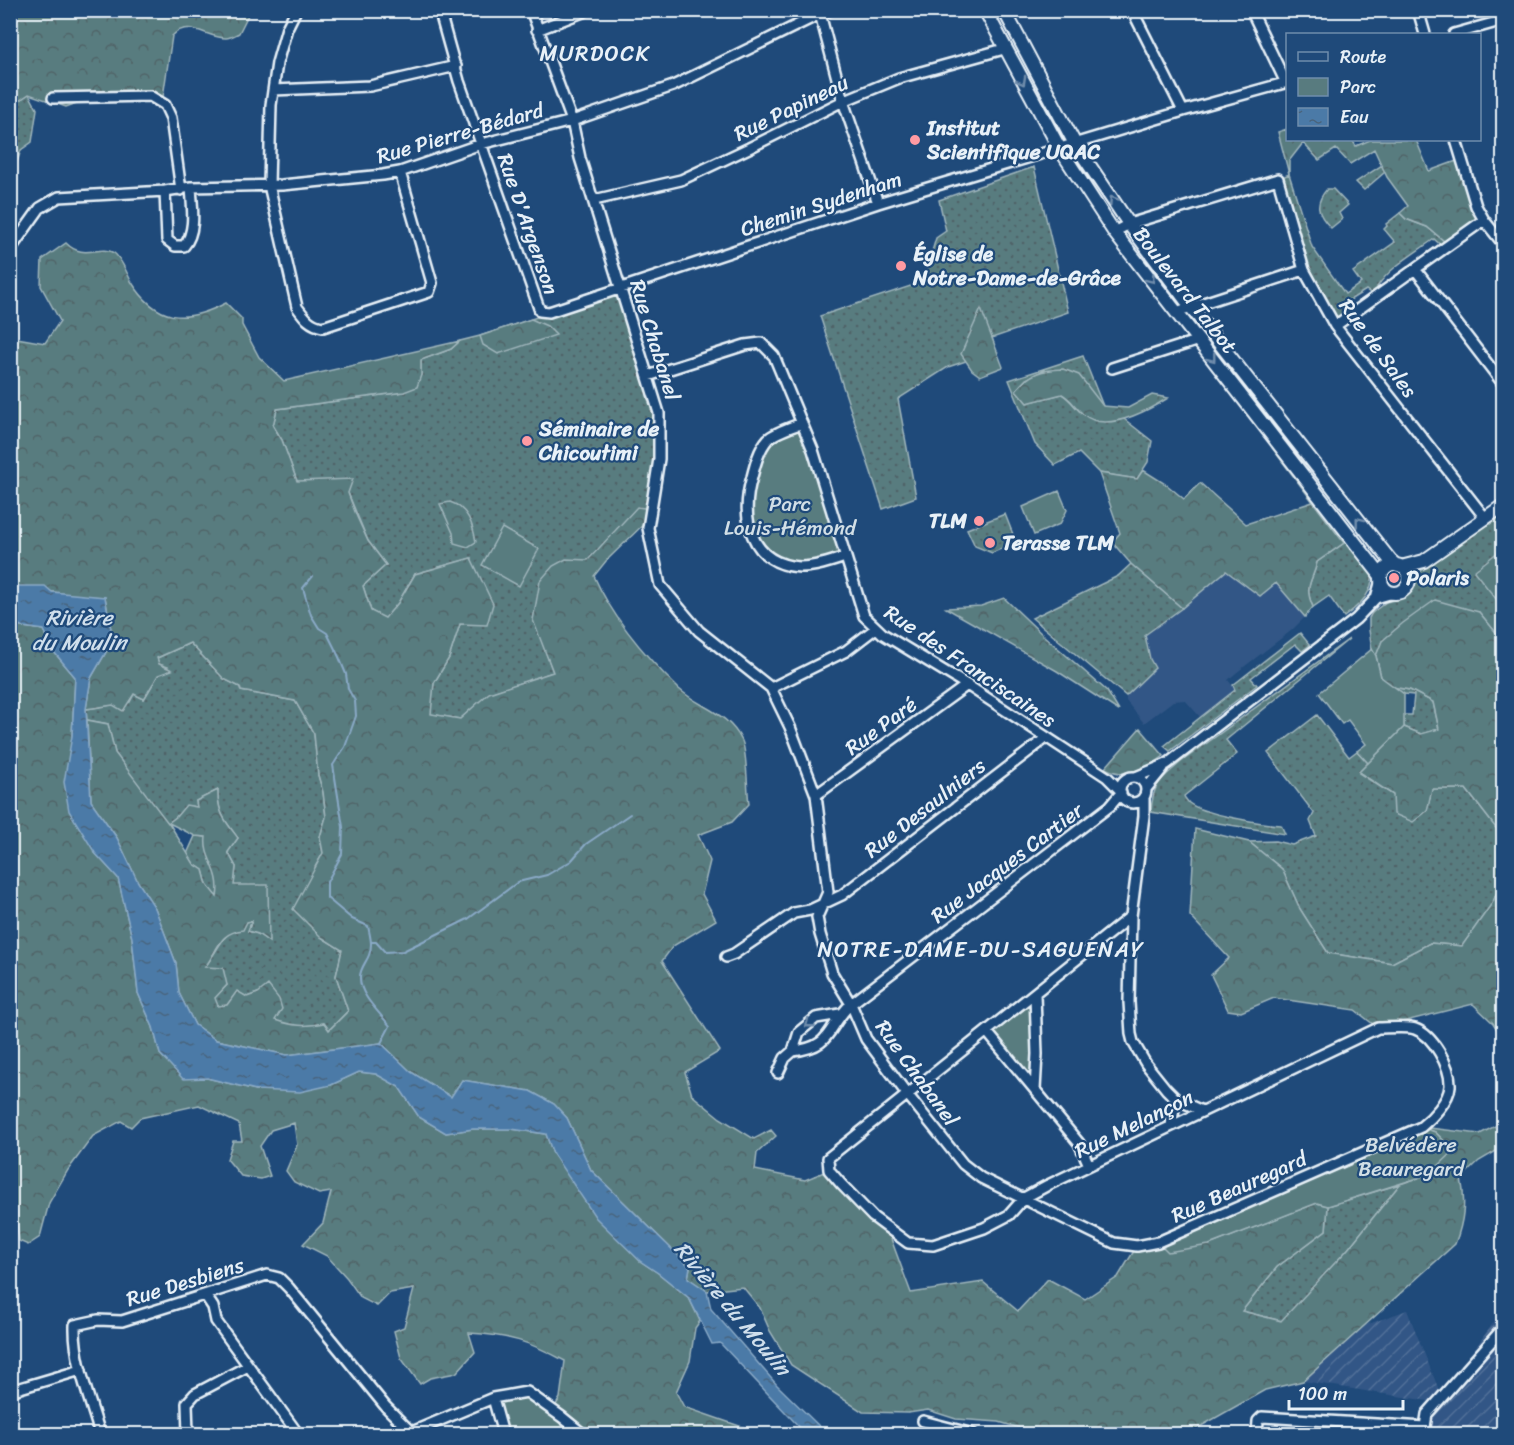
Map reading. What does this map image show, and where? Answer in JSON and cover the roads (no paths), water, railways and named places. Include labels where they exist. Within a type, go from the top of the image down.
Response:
[{"type":"main road","name":"Boulevard Talbot","points":[[985,10],[1060,149],[1114,232],[1381,578]]},
{"type":"main road","name":"Boulevard Talbot","points":[[1004,10],[1075,144],[1129,224],[1191,307],[1390,560],[1399,566]]},
{"type":"main road","points":[[1424,561],[1386,568],[1381,578],[1384,588],[1393,593],[1402,590],[1424,561],[1503,505]]},
{"type":"main road","points":[[1399,566],[1407,574],[1408,582]]},
{"type":"street","points":[[296,10],[287,27],[277,63],[271,105],[269,185],[297,307],[313,326],[323,327],[429,292],[432,283],[400,172]]},
{"type":"street","name":"Rue D'Argenson","points":[[443,10],[442,20],[481,144],[540,311]]},
{"type":"street","name":"Rue Chabanel","points":[[531,10],[572,121],[580,158],[659,413],[659,459],[648,528],[660,585],[699,631],[771,688],[790,727],[816,795],[828,892],[817,917],[820,934],[832,973],[851,1004],[866,1039],[963,1164],[981,1178],[1024,1198]]},
{"type":"street","points":[[537,30],[588,10]]},
{"type":"street","name":"Rue Pierre-Bédard","points":[[11,253],[40,207],[58,197],[181,190],[191,187],[269,185],[382,176],[400,172],[481,144],[572,121],[673,86],[820,12],[831,10]]},
{"type":"street","points":[[1131,10],[1183,111]]},
{"type":"street","points":[[1251,10],[1286,81]]},
{"type":"street","points":[[1418,10],[1425,33]]},
{"type":"street","points":[[820,12],[843,101],[878,203]]},
{"type":"street","points":[[1458,33],[1503,20]]},
{"type":"street","name":"Rue Papineau","points":[[594,200],[681,180],[843,101],[899,78],[1004,49]]},
{"type":"street","points":[[273,90],[370,86],[456,66]]},
{"type":"street","name":"Chemin Sydenham","points":[[540,311],[549,312],[621,289],[878,203],[1183,111],[1286,83]]},
{"type":"street","points":[[53,98],[150,96],[165,105],[171,118],[181,190]]},
{"type":"street","points":[[1456,141],[1476,206],[1503,245]]},
{"type":"street","name":"Rue de Sales","points":[[1129,224],[1278,179],[1304,270],[1335,326],[1486,519]]},
{"type":"street","points":[[165,191],[167,240],[175,246],[184,246],[190,239],[193,223],[191,187]]},
{"type":"street","points":[[1335,326],[1484,220]]},
{"type":"street","points":[[1114,232],[1129,224]]},
{"type":"street","points":[[1415,269],[1503,385]]},
{"type":"street","points":[[1176,312],[1304,270]]},
{"type":"street","points":[[1112,368],[1199,340]]},
{"type":"street","name":"Rue des Franciscaines","points":[[648,376],[746,345],[761,343],[774,356],[813,450],[864,616],[883,634],[967,685],[1107,777],[1121,792]]},
{"type":"street","points":[[802,423],[769,439],[756,462],[746,503],[753,538],[763,554],[781,563],[800,567],[816,566],[845,557]]},
{"type":"street","points":[[1132,802],[1145,793],[1167,764],[1356,619],[1376,598],[1381,578]]},
{"type":"street","points":[[1376,598],[1393,593]]},
{"type":"street","points":[[771,688],[846,651],[876,628]]},
{"type":"street","name":"Rue Paré","points":[[816,795],[967,685]]},
{"type":"street","name":"Rue Desaulniers","points":[[726,957],[735,954],[794,913],[810,910],[842,895],[1046,738]]},
{"type":"street","points":[[1144,816],[1121,792],[1122,785],[1132,778],[1167,764]]},
{"type":"street","name":"Rue des Franciscaines","points":[[1107,777],[1132,778]]},
{"type":"street","points":[[1132,778],[1143,782],[1145,793],[1131,916],[1129,1002],[1133,1042],[1146,1064],[1176,1099],[1202,1111]]},
{"type":"street","name":"Rue Jacques Cartier","points":[[793,1051],[811,1049],[830,1035],[840,1014],[851,1004],[1110,806],[1121,792]]},
{"type":"street","name":"Rue Jacques Cartier","points":[[1110,806],[1132,802]]},
{"type":"street","points":[[907,1094],[1131,916]]},
{"type":"street","points":[[1035,994],[1035,1090]]},
{"type":"street","name":"Rue Jacques Cartier","points":[[778,1073],[785,1058],[793,1051],[799,1032],[816,1018],[840,1014]]},
{"type":"street","name":"Rue Melançon","points":[[907,1094],[828,1158],[829,1170],[873,1217],[908,1244],[933,1245],[984,1228],[1010,1215],[1024,1198],[1089,1165],[1378,1028],[1415,1028],[1436,1046],[1448,1068],[1450,1087]]},
{"type":"street","points":[[987,1032],[1079,1143],[1089,1165]]},
{"type":"street","name":"Rue Beauregard","points":[[1024,1198],[1113,1243],[1137,1246],[1158,1242],[1421,1127],[1434,1115],[1450,1087]]},
{"type":"street","points":[[1171,1125],[1176,1099]]},
{"type":"street","name":"Rue Desbiens","points":[[81,1370],[75,1325],[98,1320],[122,1321],[267,1275],[279,1278],[290,1288],[386,1407],[412,1433]]},
{"type":"street","points":[[205,1295],[213,1307],[216,1321],[298,1434]]},
{"type":"street","points":[[1257,1434],[1258,1421],[1262,1417],[1426,1430],[1427,1414],[1503,1327]]},
{"type":"street","points":[[188,1434],[187,1403],[195,1394],[248,1366]]},
{"type":"street","points":[[10,1391],[81,1370],[100,1434]]},
{"type":"street","points":[[412,1433],[493,1398],[527,1392],[583,1434]]},
{"type":"street","points":[[493,1398],[503,1434]]},
{"type":"street","points":[[923,1421],[973,1434]]},
{"type":"water","name":"Rivière du Moulin","points":[[16,586],[45,586],[52,592],[105,597],[113,640],[91,678],[86,709],[91,801],[117,838],[138,882],[155,908],[176,963],[179,993],[195,1025],[216,1040],[287,1055],[381,1043],[411,1072],[451,1097],[462,1080],[530,1091],[554,1104],[567,1118],[591,1170],[690,1267],[688,1278],[707,1291],[711,1309],[777,1385],[821,1428],[833,1434],[806,1434],[720,1343],[712,1344],[689,1298],[640,1261],[596,1218],[553,1154],[546,1134],[511,1129],[473,1129],[446,1133],[419,1117],[399,1087],[376,1074],[359,1072],[331,1085],[300,1092],[256,1090],[207,1078],[183,1079],[160,1054],[153,1027],[138,993],[132,938],[118,878],[95,853],[69,811],[64,782],[72,736],[75,677],[54,652],[44,630],[23,627],[11,621],[11,589]]},
{"type":"waterway","points":[[313,576],[303,588],[311,615],[319,628],[327,633],[339,657],[346,674],[348,689],[355,701],[356,716],[345,747],[333,765],[343,827],[342,854],[327,882],[327,898],[352,919],[368,926],[371,948],[360,977],[366,997],[390,1026],[381,1043]]},
{"type":"waterway","points":[[372,942],[376,942],[385,952],[403,951],[468,919],[518,882],[547,875],[571,861],[586,844],[630,814]]},
{"type":"place","name":"Institut Scientifique UQAC","points":[[915,140]]},
{"type":"place","name":"Église de Notre-Dame-de-Grâce","points":[[901,266]]},
{"type":"place","name":"Séminaire de Chicoutimi","points":[[527,441]]},
{"type":"place","name":"TLM","points":[[979,521]]},
{"type":"place","name":"Terasse TLM","points":[[990,543]]},
{"type":"place","name":"Polaris","points":[[1394,578]]},
{"type":"district","name":"MURDOCK","points":[[595,53]]},
{"type":"district","name":"NOTRE-DAME-DU-SAGUENAY","points":[[981,949]]},
{"type":"park label","name":"Parc Louis-Hémond","points":[[790,516]]},
{"type":"park label","name":"Belvédère Beauregard","points":[[1411,1157]]}]
